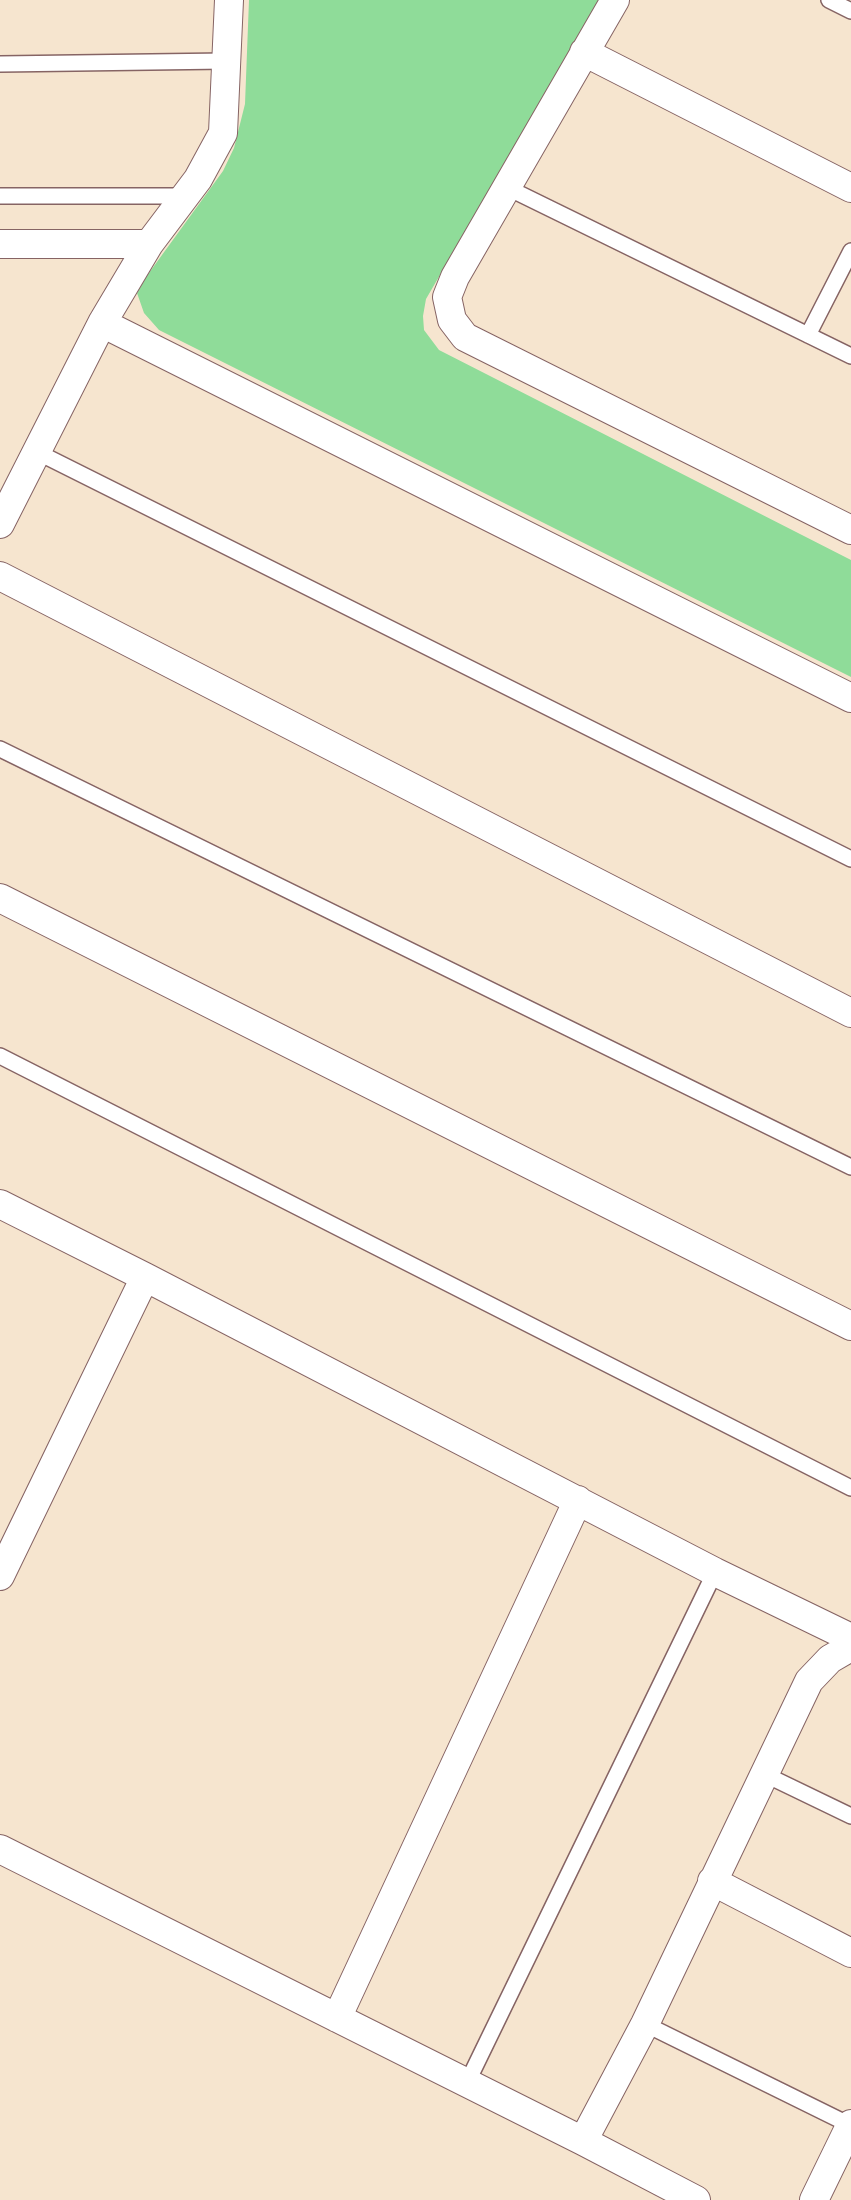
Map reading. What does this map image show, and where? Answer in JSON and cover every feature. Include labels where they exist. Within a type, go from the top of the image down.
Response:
[{"type":"street","points":[[0,524],[102,323],[148,244],[198,179],[223,133],[229,0]]},
{"type":"street","points":[[615,0],[455,277],[448,297],[452,320],[465,337],[851,530]]},
{"type":"street","points":[[584,52],[851,188]]},
{"type":"street","points":[[0,244],[148,244]]},
{"type":"street","points":[[102,323],[851,698]]},
{"type":"street","points":[[0,576],[851,1013]]},
{"type":"street","points":[[0,898],[851,1326]]},
{"type":"street","points":[[0,1204],[715,1572],[851,1638]]},
{"type":"street","points":[[0,1576],[145,1277]]},
{"type":"street","points":[[336,2018],[578,1500]]},
{"type":"street","points":[[583,2141],[645,2024],[809,1681],[830,1659],[851,1647]]},
{"type":"street","points":[[0,1849],[583,2141],[696,2200]]},
{"type":"street","points":[[712,1881],[851,1953]]},
{"type":"street","points":[[814,2200],[851,2125]]},
{"type":"lane","points":[[829,0],[851,11]]},
{"type":"lane","points":[[0,64],[226,61]]},
{"type":"lane","points":[[506,187],[851,356]]},
{"type":"lane","points":[[0,196],[186,196]]},
{"type":"lane","points":[[808,335],[851,251]]},
{"type":"lane","points":[[37,452],[851,859]]},
{"type":"lane","points":[[0,749],[851,1167]]},
{"type":"lane","points":[[0,1056],[851,1488]]},
{"type":"lane","points":[[467,2083],[715,1572]]},
{"type":"lane","points":[[764,1774],[851,1816]]},
{"type":"lane","points":[[645,2024],[851,2125]]},
{"type":"green space","points":[[249,0],[600,0],[426,299],[423,316],[424,330],[439,350],[851,560],[851,677],[159,330],[144,313],[137,293],[146,277],[223,171],[234,148],[245,104]]}]
